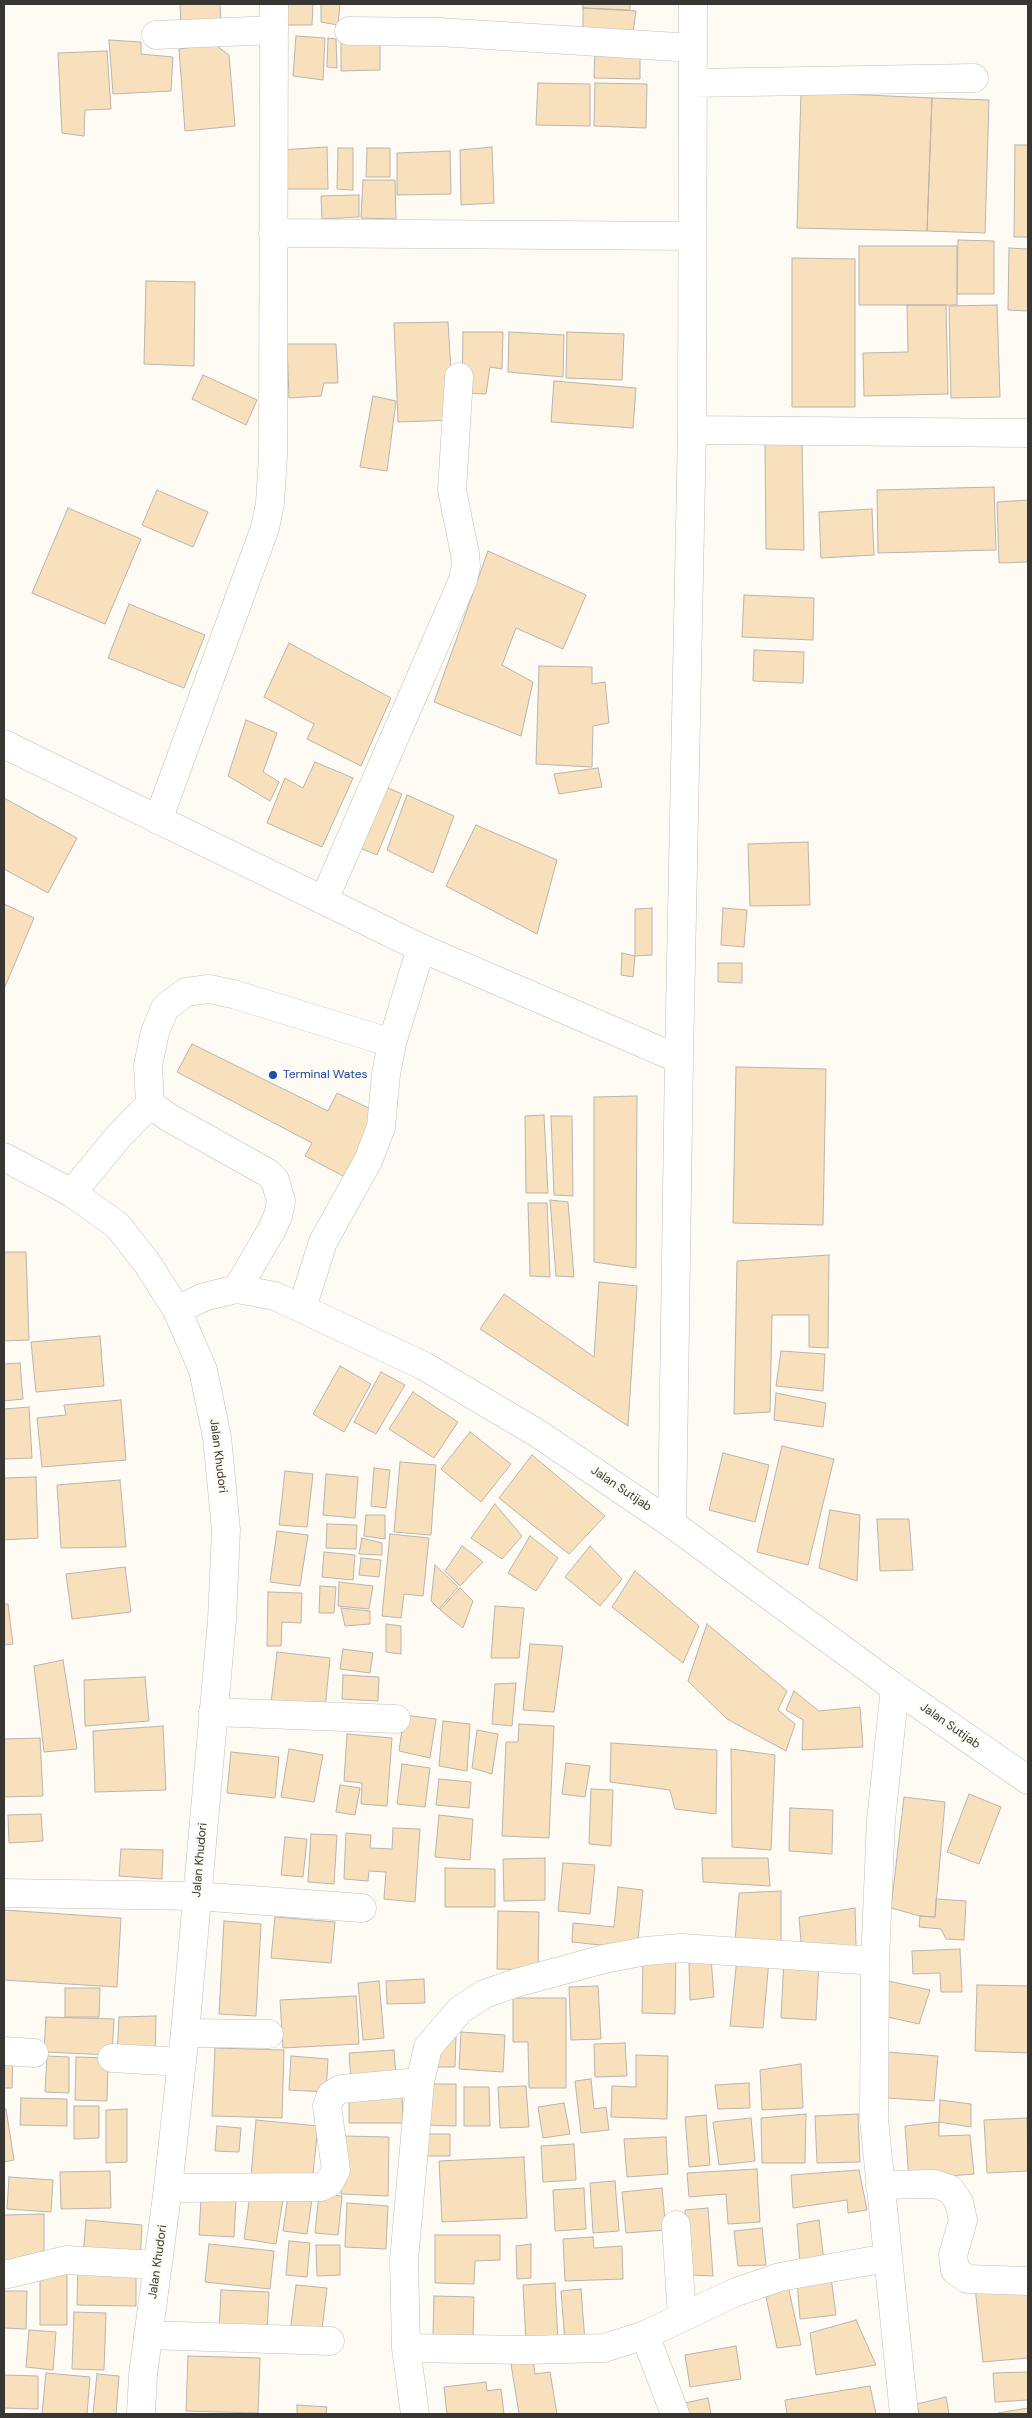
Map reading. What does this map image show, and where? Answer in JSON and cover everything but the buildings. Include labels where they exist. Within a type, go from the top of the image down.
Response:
[{"type":"main road","points":[[672,1524],[679,1059],[692,430],[693,4]]},
{"type":"main road","points":[[156,35],[274,17],[273,456],[270,503],[264,528],[158,820]]},
{"type":"main road","points":[[349,31],[439,32],[693,48]]},
{"type":"main road","points":[[693,83],[974,78]]},
{"type":"main road","points":[[273,233],[692,236]]},
{"type":"main road","points":[[324,900],[463,580],[466,566],[465,554],[452,490],[459,377]]},
{"type":"main road","points":[[692,430],[1028,433]]},
{"type":"main road","points":[[4,744],[421,948],[679,1059]]},
{"type":"main road","points":[[302,1308],[323,1242],[368,1161],[380,1127],[386,1074],[392,1043],[421,948]]},
{"type":"main road","points":[[72,1193],[118,1136],[150,1104],[148,1065],[155,1032],[165,1008],[186,992],[209,989],[233,994],[392,1043]]},
{"type":"main road","points":[[150,1104],[168,1117],[268,1172],[275,1180],[281,1201],[278,1216],[237,1289]]},
{"type":"main road","name":"Jalan Khudori","points":[[4,1158],[72,1193],[117,1225],[147,1263],[177,1310],[203,1370],[217,1437],[226,1530],[222,1620],[196,1896],[186,2032],[168,2188],[148,2335],[140,2414]]},
{"type":"main road","name":"Jalan Sutijab","points":[[177,1310],[204,1297],[237,1289],[275,1296],[424,1366],[537,1433],[672,1524],[894,1688],[1028,1780]]},
{"type":"main road","points":[[894,1688],[881,1820],[875,1962],[874,2119],[904,2414]]},
{"type":"main road","points":[[213,1712],[396,1719]]},
{"type":"main road","points":[[4,1893],[196,1896],[362,1908]]},
{"type":"main road","points":[[415,2414],[406,2348],[404,2260],[420,2082],[428,2047],[460,2010],[484,1994],[516,1983],[604,1959],[646,1951],[681,1948],[875,1962]]},
{"type":"main road","points":[[186,2032],[269,2034]]},
{"type":"main road","points":[[4,2051],[34,2053]]},
{"type":"main road","points":[[112,2058],[182,2062]]},
{"type":"main road","points":[[168,2188],[321,2187],[329,2183],[336,2170],[326,2106],[331,2095],[341,2089],[420,2082]]},
{"type":"main road","points":[[880,2185],[934,2184],[950,2189],[959,2202],[963,2220],[953,2255],[953,2263],[960,2275],[981,2280],[1028,2281]]},
{"type":"main road","points":[[676,2225],[682,2316]]},
{"type":"main road","points":[[406,2348],[526,2350],[604,2348],[645,2335],[736,2292],[780,2277],[887,2258]]},
{"type":"main road","points":[[4,2275],[66,2260],[158,2265]]},
{"type":"main road","points":[[148,2335],[330,2341]]},
{"type":"main road","points":[[645,2335],[675,2414]]},
{"type":"place","name":"Terminal Wates","points":[[273,1075]]}]
